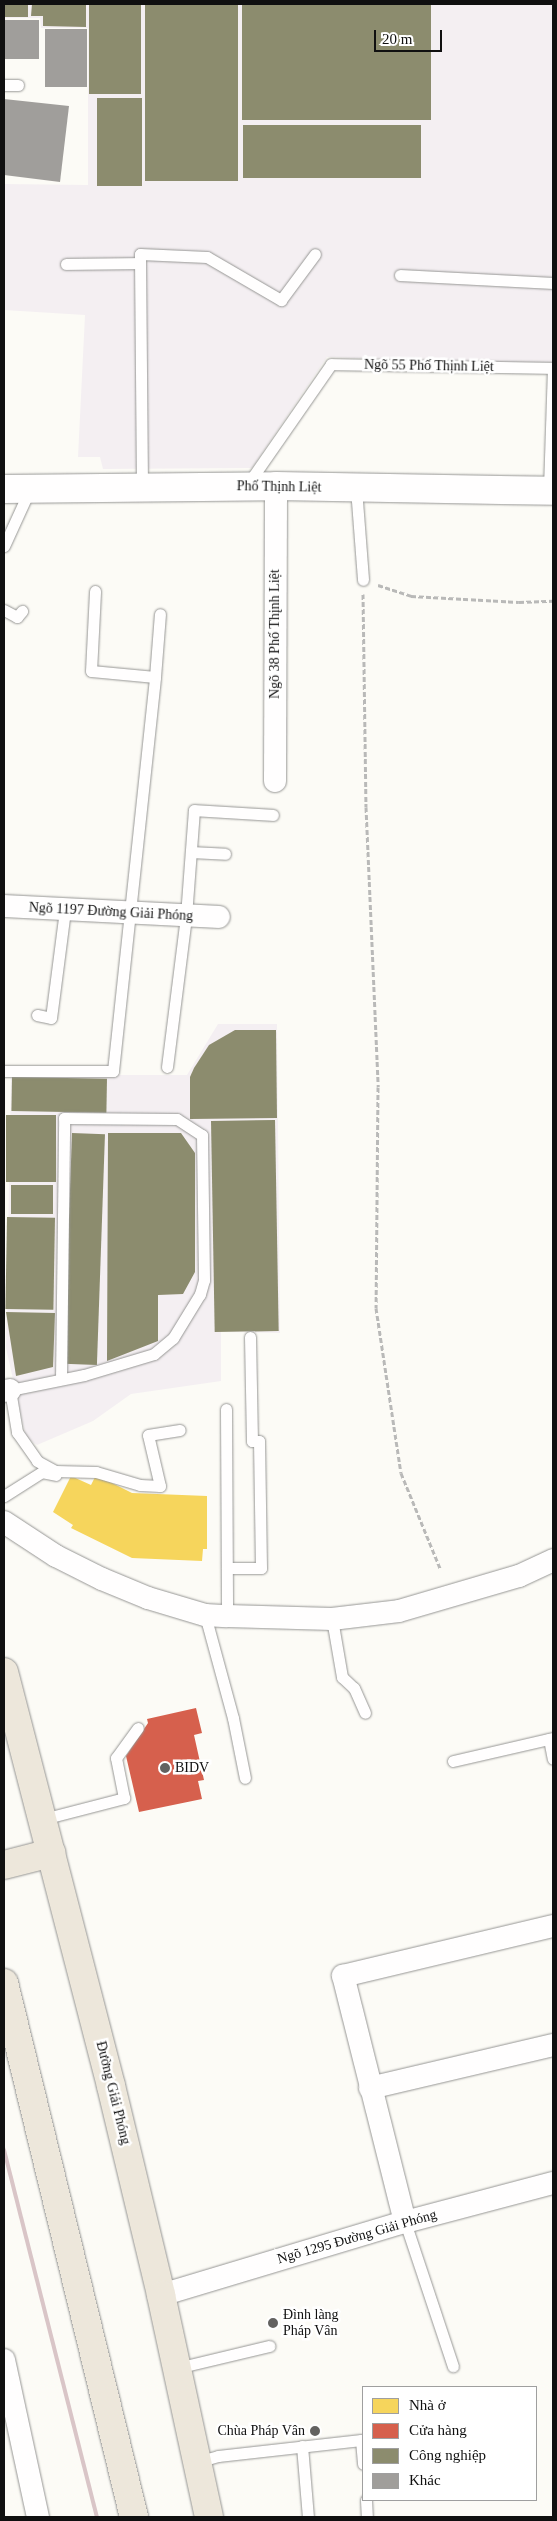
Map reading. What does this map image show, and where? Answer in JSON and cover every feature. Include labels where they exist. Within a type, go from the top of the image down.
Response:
[{"type":"main road","name":"Đường Giải Phóng","points":[[4,1672],[161,2295],[209,2517]]},
{"type":"main road","points":[[4,1865],[51,1853]]},
{"type":"main road","points":[[4,1983],[134,2517]]},
{"type":"street","name":"Phố Thịnh Liệt","points":[[17,489],[276,486],[551,491]]},
{"type":"street","name":"Ngõ 38 Phố Thįnh Liệt","points":[[274,781],[276,486]]},
{"type":"street","name":"Ngõ 1197 Đường Giải Phóng","points":[[4,906],[218,917]]},
{"type":"street","points":[[4,1522],[56,1556],[102,1580],[148,1598],[216,1616],[332,1619],[399,1611],[519,1576],[553,1560]]},
{"type":"street","points":[[405,2222],[343,1976],[553,1926]]},
{"type":"street","points":[[370,2088],[553,2045]]},
{"type":"street","name":"Ngõ 1295 Đường Giải Phóng","points":[[161,2295],[405,2222],[553,2182]]},
{"type":"street","points":[[4,2360],[38,2517]]},
{"type":"lane","points":[[4,85],[18,85]]},
{"type":"lane","points":[[142,487],[140,254],[207,258],[281,300],[314,254]]},
{"type":"lane","points":[[66,264],[140,263]]},
{"type":"lane","points":[[400,275],[553,283]]},
{"type":"lane","name":"Ngõ 55 Phố Thịnh Liệt","points":[[246,486],[330,364],[553,368],[551,491]]},
{"type":"lane","points":[[356,488],[363,580]]},
{"type":"lane","points":[[4,546],[17,489]]},
{"type":"lane","points":[[95,592],[91,671],[155,677]]},
{"type":"lane","points":[[4,610],[17,617],[22,611]]},
{"type":"lane","points":[[4,1071],[113,1071],[132,914],[160,614]]},
{"type":"lane","points":[[167,1067],[186,916],[194,810],[273,815]]},
{"type":"lane","points":[[191,852],[225,854]]},
{"type":"lane","points":[[37,1016],[51,1018],[65,910]]},
{"type":"lane","points":[[61,1380],[64,1118],[177,1119],[202,1135],[204,1280],[200,1294],[173,1338],[154,1354],[61,1380],[7,1391],[17,1432],[37,1461],[55,1471],[96,1472],[140,1485],[160,1486],[148,1435],[180,1430]]},
{"type":"lane","points":[[227,1568],[261,1568],[259,1441],[252,1441],[250,1337]]},
{"type":"lane","points":[[226,1409],[227,1568],[216,1616],[245,1778]]},
{"type":"lane","points":[[4,1496],[42,1472],[68,1478]]},
{"type":"lane","points":[[332,1619],[342,1677],[354,1688],[365,1713]]},
{"type":"lane","points":[[42,1819],[124,1798],[116,1758],[138,1728]]},
{"type":"lane","points":[[453,1761],[551,1738],[553,1759]]},
{"type":"lane","points":[[405,2222],[453,2366]]},
{"type":"lane","points":[[177,2368],[269,2346]]},
{"type":"lane","points":[[197,2462],[218,2456],[362,2440]]},
{"type":"lane","points":[[302,2446],[308,2517]]},
{"type":"lane","points":[[366,2501],[367,2517]]},
{"type":"path","points":[[440,1568],[402,1473],[376,1308],[378,1087],[366,807],[363,580],[411,596],[519,602],[553,601]]},
{"type":"shaded area","points":[[4,4],[553,4],[553,365],[327,357],[252,468],[103,469],[100,457],[78,457],[85,315],[4,310],[4,184],[88,185],[88,28],[41,28],[40,18],[4,18]]},
{"type":"shaded area","points":[[218,1024],[277,1024],[280,1333],[221,1332],[221,1381],[131,1394],[93,1421],[37,1445],[26,1437],[6,1348],[11,1075],[187,1075]]},
{"type":"building: Nhà ở","points":[[96,1475],[132,1493],[207,1496],[207,1549],[203,1549],[202,1561],[132,1558],[71,1528],[73,1525],[53,1512],[71,1476],[91,1485]]},
{"type":"building: Cửa hàng","name":"BIDV","points":[[196,1708],[202,1733],[194,1735],[204,1780],[198,1781],[202,1799],[139,1812],[126,1756],[148,1723],[147,1719]]},
{"type":"building: Công nghiệp","points":[[4,4],[28,4],[28,17],[4,17]]},
{"type":"building: Công nghiệp","points":[[32,4],[86,4],[86,27],[43,26],[43,16],[31,16]]},
{"type":"building: Công nghiệp","points":[[89,4],[141,4],[141,94],[89,94]]},
{"type":"building: Công nghiệp","points":[[145,4],[238,4],[238,181],[145,181]]},
{"type":"building: Công nghiệp","points":[[242,4],[431,4],[431,120],[242,120]]},
{"type":"building: Công nghiệp","points":[[97,98],[142,98],[142,186],[97,186]]},
{"type":"building: Công nghiệp","points":[[243,125],[421,125],[421,178],[243,178]]},
{"type":"building: Công nghiệp","points":[[235,1030],[276,1030],[277,1118],[190,1119],[190,1077],[194,1068],[209,1045]]},
{"type":"building: Công nghiệp","points":[[12,1077],[107,1079],[106,1113],[11,1111]]},
{"type":"building: Công nghiệp","points":[[6,1115],[56,1115],[56,1182],[6,1182]]},
{"type":"building: Công nghiệp","points":[[275,1120],[279,1331],[215,1332],[211,1121]]},
{"type":"building: Công nghiệp","points":[[72,1133],[105,1134],[97,1365],[64,1364]]},
{"type":"building: Công nghiệp","points":[[108,1133],[181,1133],[195,1153],[195,1272],[183,1294],[158,1295],[158,1341],[107,1361]]},
{"type":"building: Công nghiệp","points":[[11,1185],[53,1185],[53,1214],[11,1214]]},
{"type":"building: Công nghiệp","points":[[7,1217],[55,1218],[53,1310],[5,1309]]},
{"type":"building: Công nghiệp","points":[[6,1312],[55,1313],[53,1367],[16,1376]]},
{"type":"building: Khác","points":[[4,20],[39,20],[39,59],[4,59]]},
{"type":"building: Khác","points":[[45,29],[87,29],[87,87],[45,87]]},
{"type":"building: Khác","points":[[4,99],[69,106],[60,182],[4,175]]},
{"type":"railway","points":[[4,2150],[97,2517]]},
{"type":"place","name":"BIDV","points":[[165,1768]]},
{"type":"place","name":"Đình làng Pháp Vân","points":[[273,2323]]},
{"type":"place","name":"Chùa Pháp Vân","points":[[315,2431]]}]
